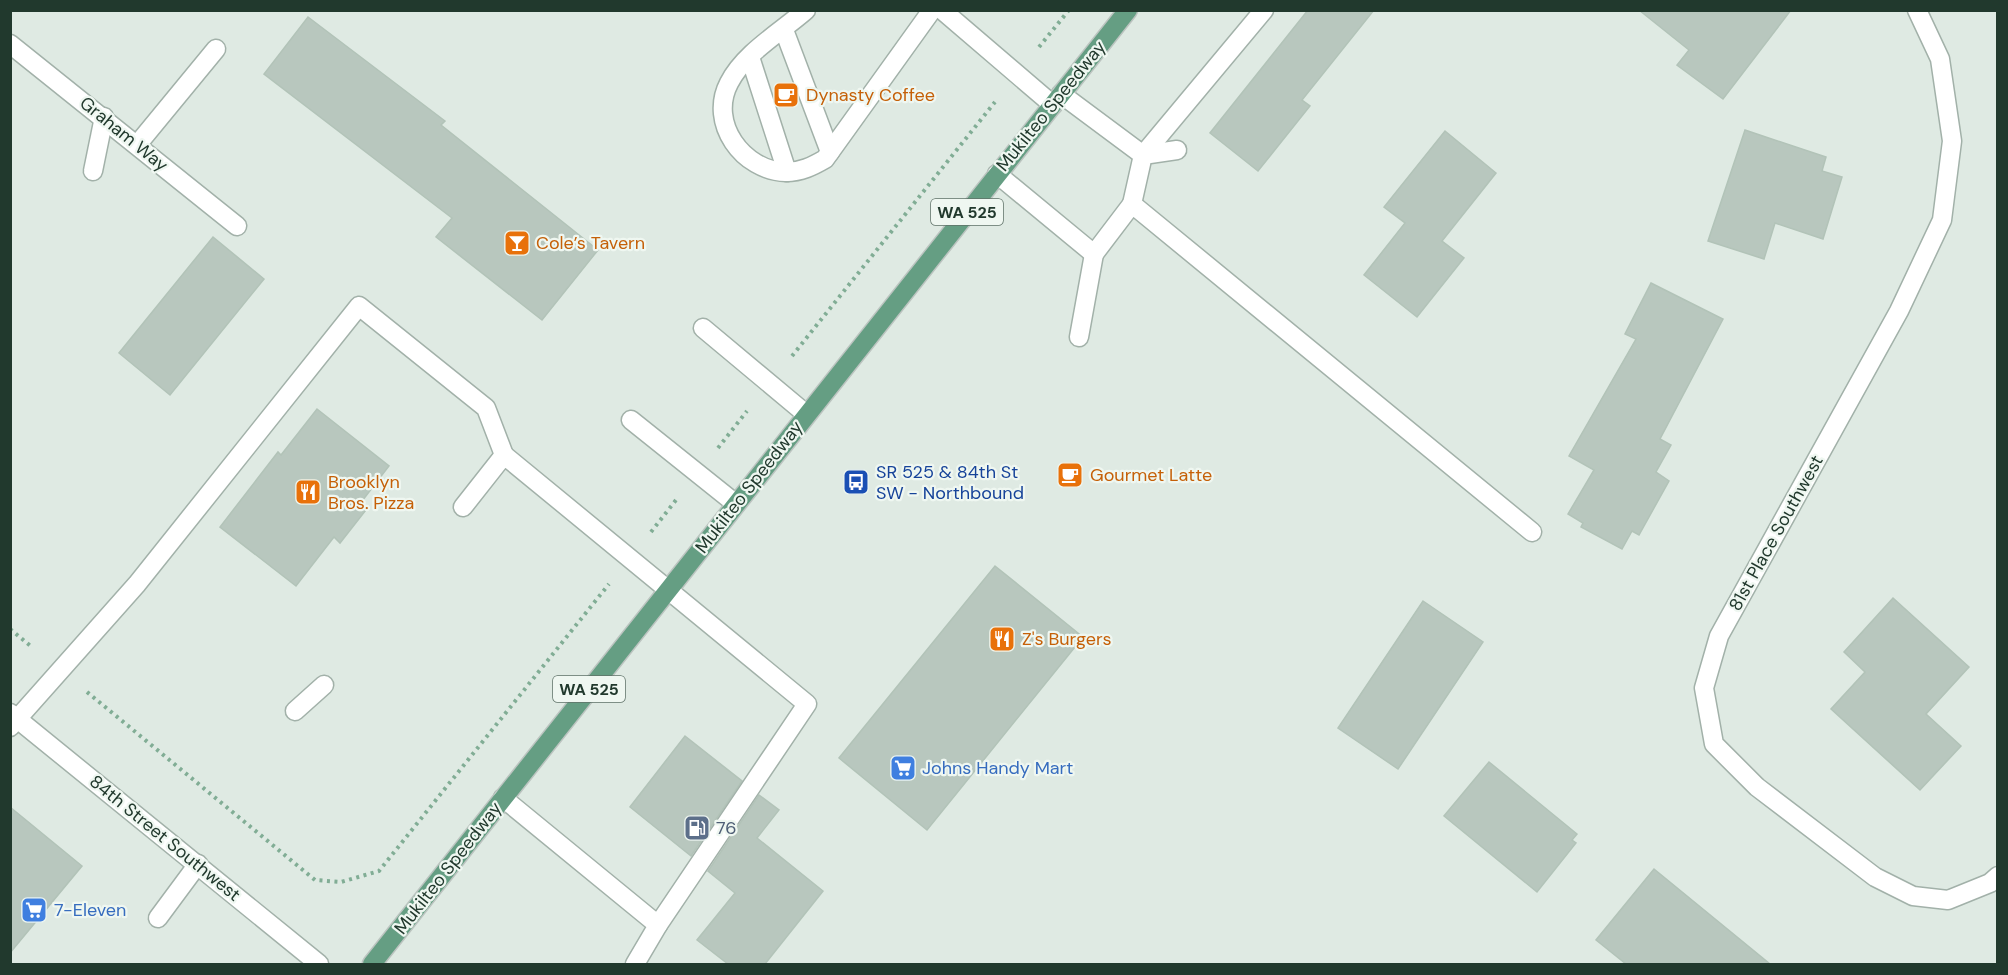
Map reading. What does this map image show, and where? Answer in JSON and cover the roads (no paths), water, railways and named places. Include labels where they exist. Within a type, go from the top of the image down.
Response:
[{"type":"main road","name":"Mukilteo Speedway","points":[[372,964],[1128,10]]},
{"type":"street","points":[[806,10],[740,67],[728,85],[723,105],[726,125],[734,144],[748,159],[767,169],[787,172],[807,169],[825,159],[932,10]]},
{"type":"street","points":[[942,10],[1057,99],[1143,155],[1177,150]]},
{"type":"street","points":[[1079,337],[1094,254],[1132,204],[1143,155],[1263,10]]},
{"type":"street","name":"81st Place Southwest","points":[[1917,10],[1940,59],[1952,141],[1942,220],[1899,311],[1719,636],[1704,688],[1714,744],[1757,787],[1875,876],[1913,896],[1948,900],[1990,883],[1998,876]]},
{"type":"street","points":[[784,30],[830,152]]},
{"type":"street","name":"Graham Way","points":[[10,44],[105,117],[237,226]]},
{"type":"street","points":[[137,145],[216,49]]},
{"type":"street","points":[[750,57],[787,172]]},
{"type":"street","points":[[93,171],[105,117]]},
{"type":"street","points":[[997,174],[1094,254]]},
{"type":"street","points":[[1132,204],[1532,532]]},
{"type":"street","points":[[13,720],[137,584],[359,306],[486,408],[504,455],[807,704],[635,964]]},
{"type":"street","points":[[703,328],[806,414]]},
{"type":"street","points":[[631,420],[736,504]]},
{"type":"street","points":[[464,507],[504,455]]},
{"type":"street","points":[[295,711],[324,685]]},
{"type":"street","name":"84th Street Southwest","points":[[13,720],[198,864],[320,964]]},
{"type":"street","points":[[504,798],[658,926]]},
{"type":"street","points":[[158,918],[198,864]]},
{"type":"place","name":"Dynasty Coffee","points":[[786,95]]},
{"type":"place","name":"Cole’s Tavern","points":[[517,243]]},
{"type":"place","name":"Gourmet Latte","points":[[1070,475]]},
{"type":"place","name":"SR 525 & 84th St SW - Northbound","points":[[856,482]]},
{"type":"place","name":"Brooklyn Bros. Pizza","points":[[308,492]]},
{"type":"place","name":"Z's Burgers","points":[[1002,639]]},
{"type":"place","name":"Johns Handy Mart","points":[[903,768]]},
{"type":"place","name":"76","points":[[697,828]]},
{"type":"place","name":"7-Eleven","points":[[34,910]]}]
